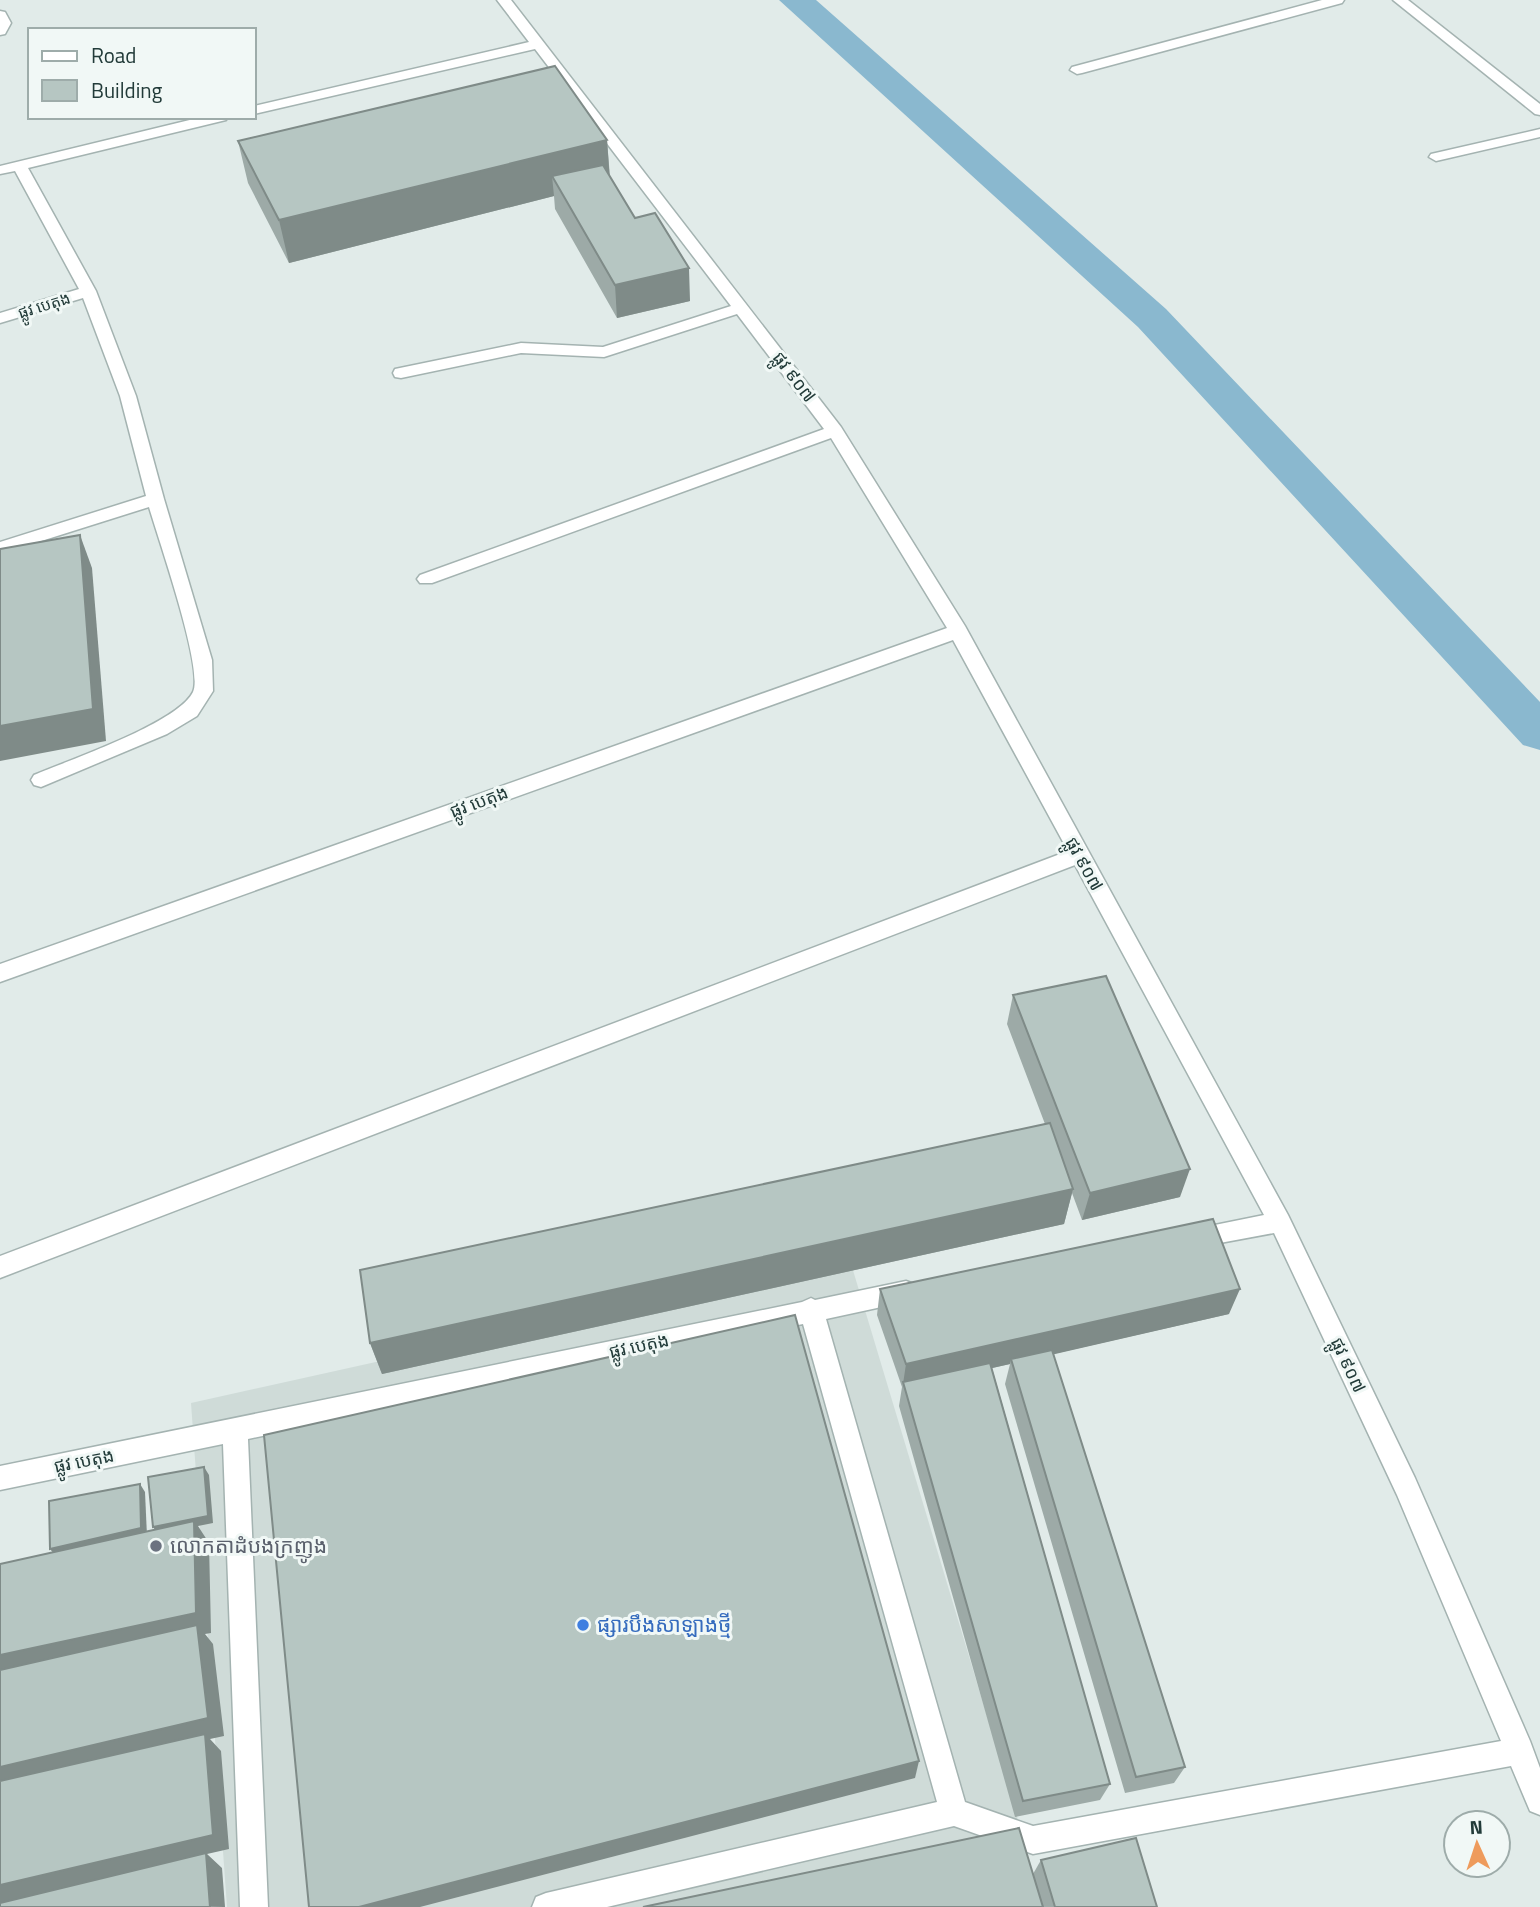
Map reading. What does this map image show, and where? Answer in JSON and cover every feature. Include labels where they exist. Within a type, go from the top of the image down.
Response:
[{"type":"street","name":"ផ្លូវ ៩០៧","points":[[504,0],[835,431],[958,631],[1280,1222],[1406,1487],[1540,1801]]},
{"type":"street","points":[[1077,69],[1337,0]]},
{"type":"street","points":[[1400,0],[1540,111]]},
{"type":"street","points":[[0,15],[4,23],[0,31]]},
{"type":"street","points":[[256,110],[536,45]]},
{"type":"street","points":[[0,170],[138,131],[209,119]]},
{"type":"street","points":[[1436,158],[1540,132]]},
{"type":"street","points":[[19,165],[88,291],[128,396],[155,499],[203,660],[204,691],[190,711],[160,729],[41,780]]},
{"type":"street","name":"ផ្លូវ បេតុង","points":[[0,318],[88,291]]},
{"type":"street","points":[[401,373],[521,348],[538,347],[583,354],[604,352],[741,308]]},
{"type":"street","points":[[426,579],[835,431]]},
{"type":"street","points":[[0,548],[155,499]]},
{"type":"street","name":"ផ្លូវ បេតុង","points":[[0,973],[958,631]]},
{"type":"street","points":[[0,1267],[1079,855]]},
{"type":"street","points":[[1173,1242],[1280,1222]]},
{"type":"street","name":"ផ្លូវ បេតុង","points":[[0,1478],[811,1309],[932,1287]]},
{"type":"street","points":[[811,1309],[954,1812]]},
{"type":"street","points":[[234,1431],[254,1907]]},
{"type":"street","points":[[546,1907],[954,1812],[1032,1840],[1520,1751]]},
{"type":"shaded area","name":"ផ្សារបឹងសាឡាងថ្មី","points":[[849,1257],[1026,1846],[802,1907],[227,1907],[191,1403]]},
{"type":"building","points":[[555,66],[607,140],[279,220],[238,141]]},
{"type":"building","points":[[603,165],[635,218],[655,213],[689,268],[615,285],[552,176]]},
{"type":"building","points":[[80,535],[93,709],[0,726],[0,549]]},
{"type":"building","points":[[1106,976],[1190,1169],[1090,1193],[1013,995]]},
{"type":"building","points":[[1050,1123],[1073,1189],[370,1343],[360,1270]]},
{"type":"building","points":[[1213,1219],[1240,1289],[906,1364],[880,1289]]},
{"type":"building","name":"ផ្សារបឹងសាឡាងថ្មី","points":[[795,1315],[919,1761],[359,1907],[309,1907],[264,1435]]},
{"type":"building","points":[[1052,1350],[1185,1767],[1136,1777],[1011,1359]]},
{"type":"building","points":[[990,1363],[1110,1784],[1023,1801],[903,1382]]},
{"type":"building","points":[[204,1467],[208,1516],[153,1527],[148,1477]]},
{"type":"building","points":[[140,1484],[141,1528],[50,1549],[49,1501]]},
{"type":"building","points":[[194,1521],[196,1613],[0,1655],[0,1564]]},
{"type":"building","points":[[197,1625],[208,1718],[0,1767],[0,1670]]},
{"type":"building","points":[[205,1734],[213,1835],[0,1885],[0,1781]]},
{"type":"building","points":[[1019,1828],[1043,1907],[643,1907]]},
{"type":"building","points":[[1136,1838],[1157,1907],[1055,1907],[1041,1860]]},
{"type":"building","points":[[206,1853],[210,1907],[0,1907],[0,1903]]},
{"type":"waterway","points":[[796,0],[1152,318],[1540,732]]},
{"type":"place","name":"លោកតាដំបងក្រញូង","points":[[156,1546]]},
{"type":"place","name":"ផ្សារបឹងសាឡាងថ្មី","points":[[583,1625]]}]
